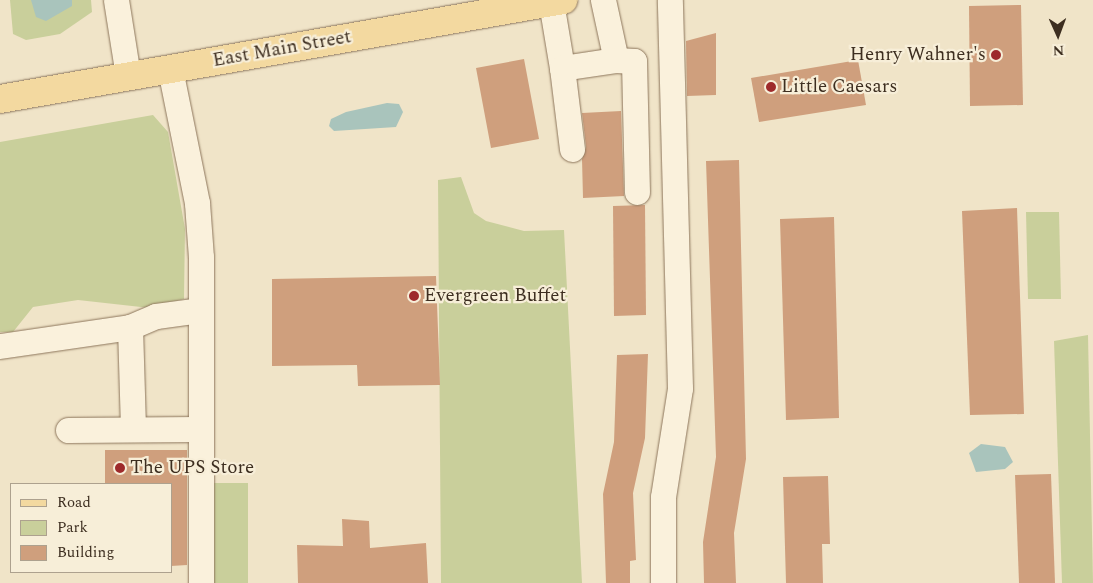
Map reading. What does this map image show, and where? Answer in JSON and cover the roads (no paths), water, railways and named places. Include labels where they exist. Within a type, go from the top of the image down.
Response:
[{"type":"main road","name":"East Main Street","points":[[0,99],[557,1]]},
{"type":"lane","points":[[116,0],[128,76]]},
{"type":"lane","points":[[603,0],[616,60]]},
{"type":"lane","points":[[663,583],[663,497],[680,388],[670,0]]},
{"type":"lane","points":[[557,1],[562,68],[572,149]]},
{"type":"lane","points":[[562,68],[616,60],[634,61],[637,192]]},
{"type":"lane","points":[[170,69],[197,203],[200,310],[198,429],[201,583]]},
{"type":"lane","points":[[0,346],[130,327],[156,316],[200,310]]},
{"type":"lane","points":[[130,327],[134,429]]},
{"type":"lane","points":[[68,430],[198,429]]},
{"type":"water","points":[[31,0],[72,0],[72,6],[46,21],[36,17]]},
{"type":"water","points":[[387,103],[399,104],[403,112],[396,127],[334,131],[329,126],[331,119],[346,112]]},
{"type":"water","points":[[981,444],[1005,447],[1013,462],[1005,469],[976,472],[969,453]]},
{"type":"place","name":"Henry Wahner's","points":[[996,55]]},
{"type":"place","name":"Little Caesars","points":[[771,87]]},
{"type":"place","name":"Evergreen Buffet","points":[[414,296]]},
{"type":"place","name":"The UPS Store","points":[[120,468]]}]
